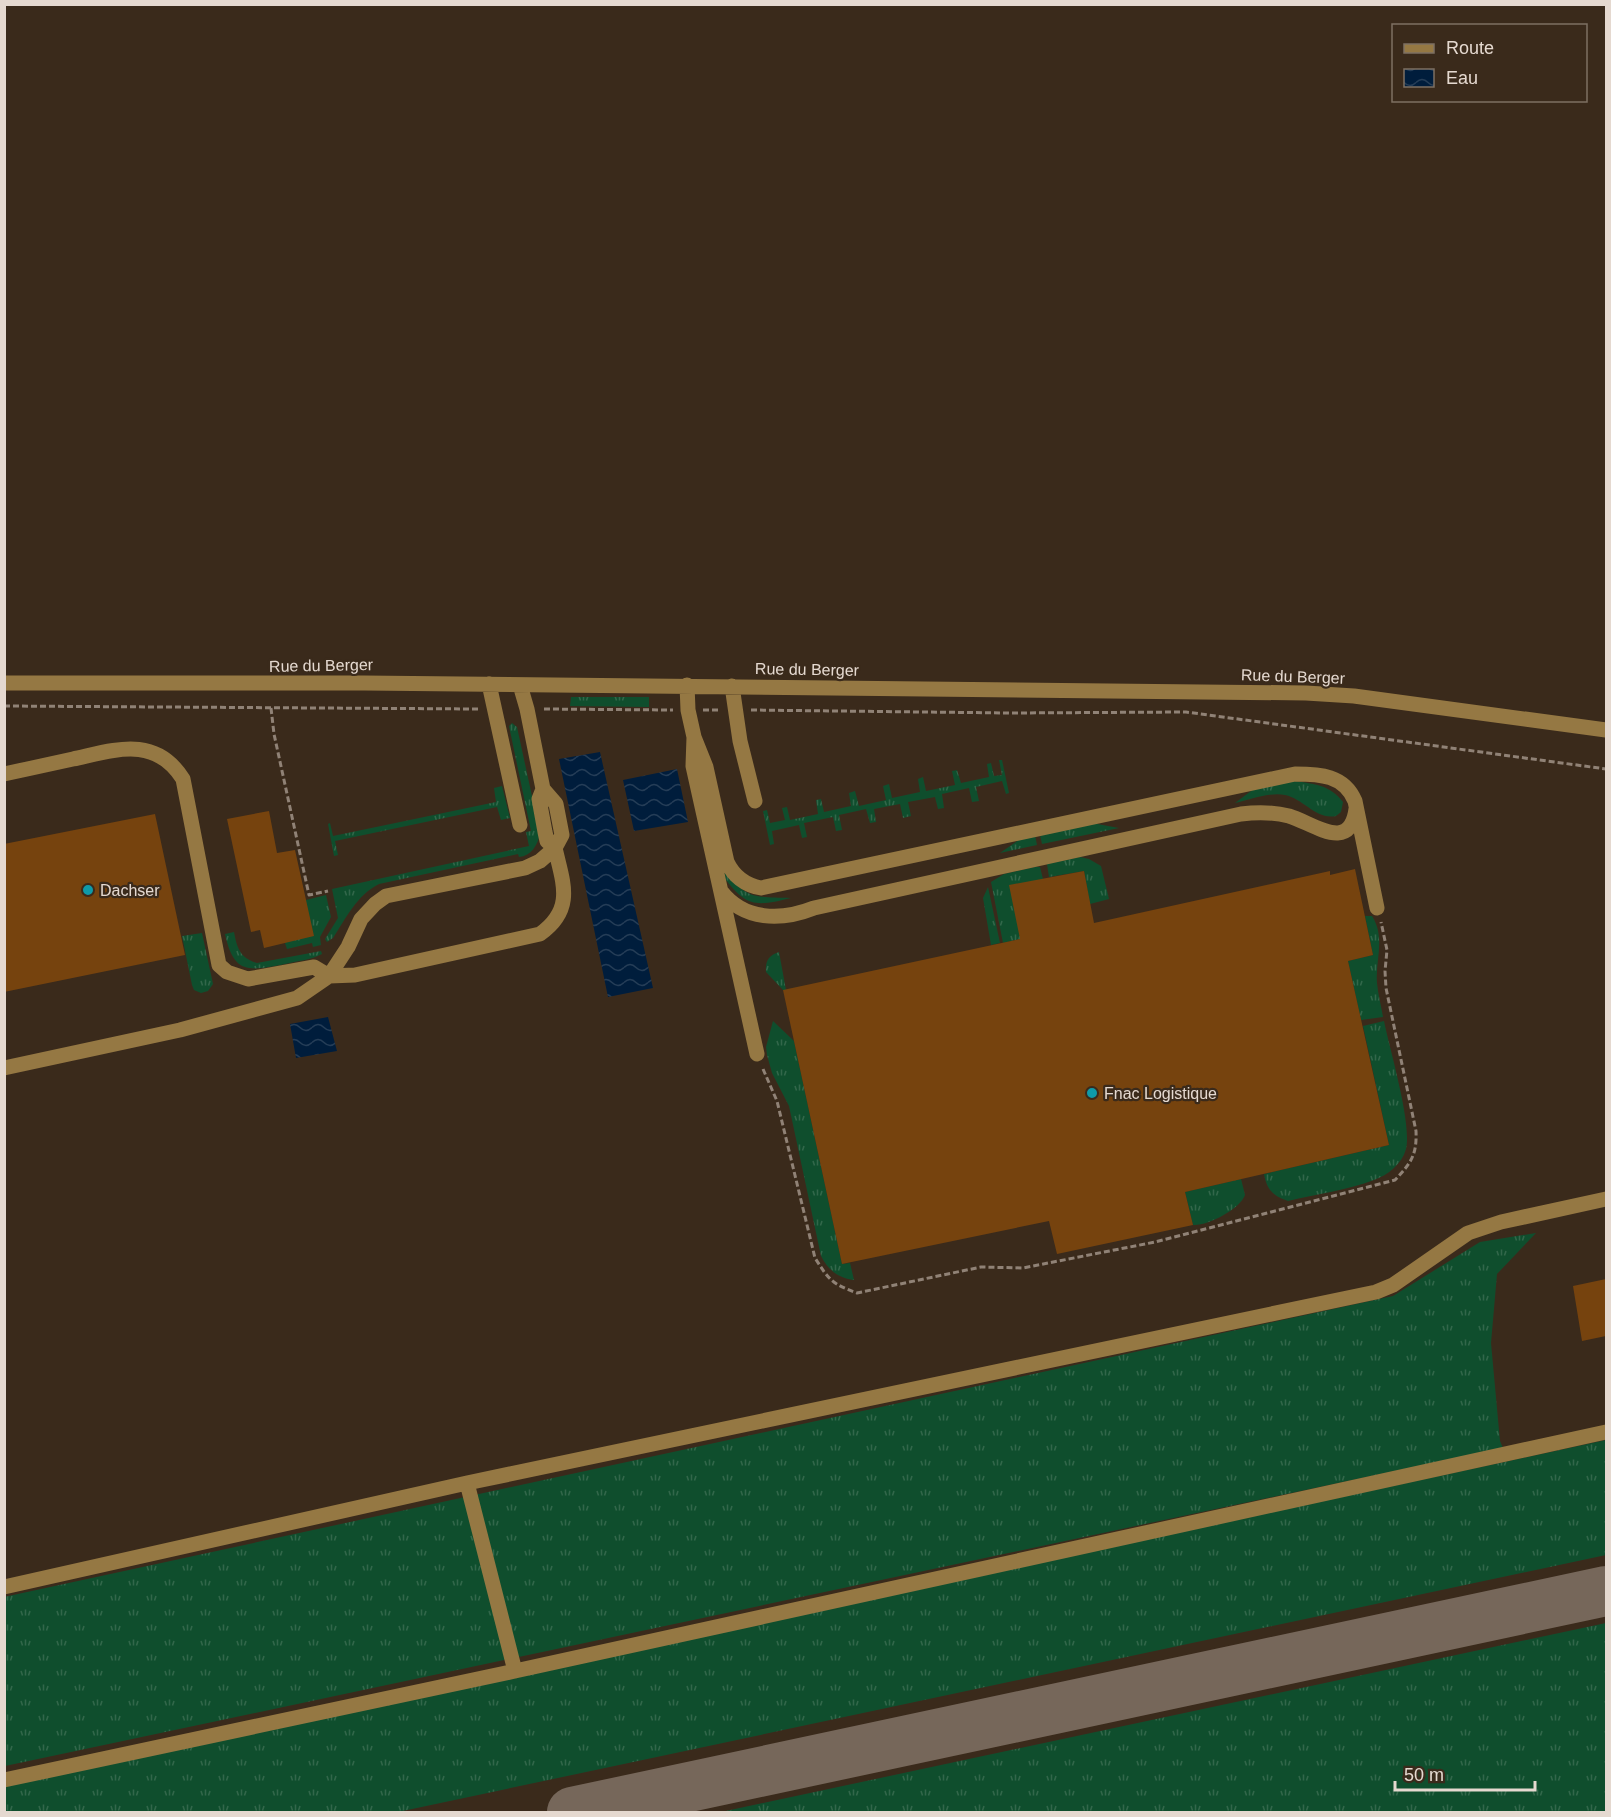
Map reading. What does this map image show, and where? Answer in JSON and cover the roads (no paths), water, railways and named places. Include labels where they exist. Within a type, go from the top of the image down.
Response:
[{"type":"street","name":"Rue du Berger","points":[[4,683],[687,685],[1316,694],[1400,701],[1606,730]]},
{"type":"street","points":[[489,684],[520,825]]},
{"type":"street","points":[[4,774],[107,750],[127,748],[153,752],[168,761],[183,779],[219,965],[227,972],[248,979],[314,967],[329,976],[355,975],[540,934],[553,925],[560,913],[566,893],[555,848],[547,841],[545,832],[539,800],[543,789],[520,685]]},
{"type":"street","points":[[687,685],[688,710],[694,737],[706,767],[727,862],[738,878],[749,886],[761,888],[1294,774],[1312,774],[1340,781],[1352,793],[1377,908]]},
{"type":"street","points":[[732,686],[740,741],[755,801]]},
{"type":"street","points":[[694,737],[693,766],[757,1054]]},
{"type":"street","points":[[721,891],[735,906],[758,916],[801,913],[814,908],[1261,811],[1286,815],[1325,832],[1338,834],[1351,825],[1356,806]]},
{"type":"street","points":[[4,1068],[180,1030],[297,999],[329,976],[348,946],[361,919],[386,896],[525,868],[540,861],[555,848]]},
{"type":"street","points":[[4,1587],[467,1483],[1376,1292],[1393,1285],[1468,1233],[1501,1222],[1606,1199]]},
{"type":"street","points":[[4,1780],[515,1671],[1606,1432]]},
{"type":"street","points":[[467,1483],[515,1671]]},
{"type":"water","points":[[600,752],[653,988],[608,997],[559,759]]},
{"type":"water","points":[[677,769],[688,822],[634,831],[623,780]]},
{"type":"water","points":[[328,1017],[337,1051],[296,1058],[290,1024]]},
{"type":"place","name":"Dachser","points":[[88,890]]},
{"type":"place","name":"Fnac Logistique","points":[[1092,1093]]}]
